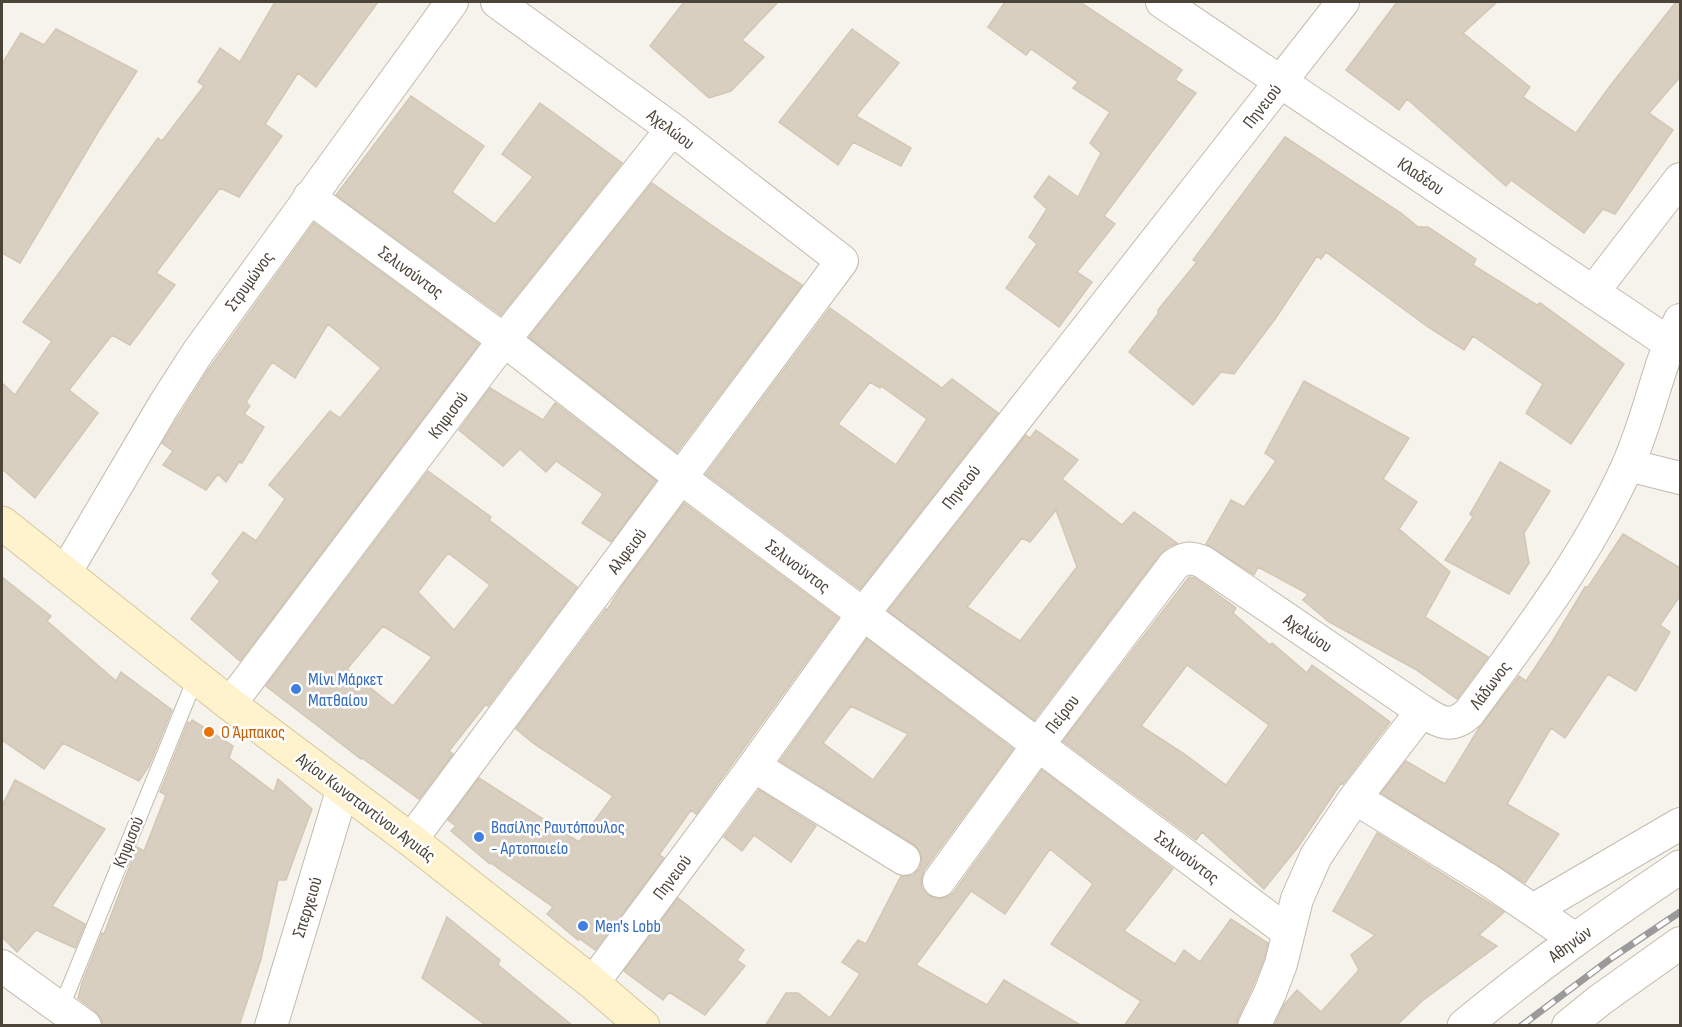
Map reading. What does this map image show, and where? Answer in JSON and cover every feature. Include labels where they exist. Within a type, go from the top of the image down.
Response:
[{"type":"main road","name":"Αγίου Κωνσταντίνου Αγυιάς","points":[[2,523],[230,704],[411,840],[593,983],[643,1026]]},
{"type":"street","name":"Στρυμώνος","points":[[65,573],[185,372],[309,197],[452,2]]},
{"type":"street","name":"Αχελώου","points":[[497,2],[672,129],[842,261]]},
{"type":"street","name":"Κλαδέου","points":[[1162,2],[1593,292],[1677,337]]},
{"type":"street","name":"Πηνειού","points":[[593,983],[863,614],[1016,416],[1343,2]]},
{"type":"street","name":"Κηφισού","points":[[230,704],[504,340],[672,129]]},
{"type":"street","points":[[1593,292],[1680,179]]},
{"type":"street","name":"Σελινούντος","points":[[309,197],[504,340],[681,478],[1288,932]]},
{"type":"street","name":"Αλφειού","points":[[411,840],[842,261]]},
{"type":"street","name":"Λάδωνος","points":[[1422,711],[1443,723],[1462,720],[1534,624],[1607,509],[1628,465],[1677,337]]},
{"type":"street","points":[[1628,465],[1680,478]]},
{"type":"street","name":"Αχελώου","points":[[1192,558],[1203,562],[1422,711]]},
{"type":"street","name":"Πείρου","points":[[939,881],[1174,565],[1181,560],[1192,558]]},
{"type":"street","points":[[1254,1026],[1281,964],[1297,899],[1316,856],[1355,798],[1422,711]]},
{"type":"street","points":[[754,766],[904,859]]},
{"type":"street","name":"Σπερχειού","points":[[271,1026],[343,788]]},
{"type":"street","points":[[1355,798],[1575,939]]},
{"type":"street","points":[[1533,910],[1680,824]]},
{"type":"street","name":"Αθηνών","points":[[1464,1026],[1575,939],[1680,867]]},
{"type":"street","points":[[1568,1026],[1600,1000],[1680,943]]},
{"type":"street","points":[[2,966],[73,1017]]},
{"type":"lane","name":"Κηφισού","points":[[73,1017],[196,677]]},
{"type":"building","points":[[275,2],[378,2],[316,87],[298,73],[265,124],[282,136],[239,197],[220,188],[156,273],[175,285],[130,345],[112,335],[69,390],[98,413],[35,498],[2,469],[2,383],[15,395],[52,341],[23,322],[158,138],[162,141],[204,86],[198,82],[220,48],[240,62]]},
{"type":"building","points":[[684,2],[778,2],[742,40],[764,57],[731,91],[709,98],[650,46]]},
{"type":"building","points":[[1005,2],[1080,2],[1182,70],[1175,80],[1196,93],[1104,216],[1115,224],[1077,272],[1092,282],[1059,327],[1006,288],[1037,244],[1029,237],[1047,209],[1034,197],[1049,176],[1078,197],[1101,153],[1090,143],[1110,112],[1073,88],[1078,82],[1031,49],[1026,55],[988,27]]},
{"type":"building","points":[[1397,2],[1497,2],[1463,33],[1530,87],[1523,97],[1576,133],[1676,2],[1680,2],[1680,77],[1649,113],[1673,130],[1615,214],[1603,209],[1584,233],[1511,180],[1506,186],[1407,99],[1399,110],[1346,70]]},
{"type":"building","points":[[56,29],[137,71],[20,263],[2,253],[2,64],[21,33],[44,45]]},
{"type":"building","points":[[852,29],[899,63],[856,116],[911,148],[901,166],[853,142],[838,165],[779,122]]},
{"type":"building","points":[[411,96],[484,146],[452,192],[495,224],[533,177],[502,154],[540,103],[622,163],[501,315],[336,195]]},
{"type":"building","points":[[1285,137],[1401,213],[1418,227],[1428,227],[1476,259],[1473,265],[1537,305],[1540,303],[1624,364],[1571,444],[1526,413],[1543,384],[1473,336],[1464,350],[1428,327],[1326,252],[1321,259],[1317,256],[1275,319],[1234,374],[1221,372],[1193,405],[1129,352],[1158,314],[1158,310],[1197,262],[1193,260]]},
{"type":"building","points":[[652,183],[802,285],[677,452],[529,337]]},
{"type":"building","points":[[314,223],[479,344],[240,661],[191,619],[220,581],[212,574],[243,532],[256,541],[285,499],[269,485],[330,411],[340,418],[381,368],[328,324],[295,378],[272,362],[246,402],[250,406],[244,414],[264,427],[242,463],[239,462],[226,482],[218,474],[206,490],[163,465],[173,451],[162,443],[206,373]]},
{"type":"building","points":[[830,308],[942,388],[952,379],[998,413],[860,589],[706,474]],"holes":[[[870,382],[880,388],[881,386],[927,419],[896,465],[838,424]]]},
{"type":"building","points":[[1304,381],[1409,438],[1383,479],[1417,502],[1399,529],[1450,572],[1425,617],[1488,657],[1457,699],[1415,669],[1329,622],[1303,600],[1308,594],[1258,567],[1254,575],[1206,544],[1231,500],[1244,507],[1276,461],[1265,453]]},
{"type":"building","points":[[490,388],[543,420],[555,403],[656,481],[611,542],[582,523],[603,494],[556,461],[546,472],[520,449],[503,466],[459,430]]},
{"type":"building","points":[[1036,430],[1078,460],[1062,479],[1122,525],[1134,512],[1177,543],[1160,554],[1034,720],[888,611],[1026,435],[1030,438]],"holes":[[[1056,510],[1077,567],[1020,641],[967,607],[1022,538],[1030,542]]]},
{"type":"building","points":[[1500,462],[1550,491],[1524,533],[1529,563],[1509,594],[1445,560],[1473,517],[1470,514]]},
{"type":"building","points":[[428,471],[491,517],[489,520],[577,587],[488,706],[486,704],[449,751],[453,754],[419,799],[361,759],[266,686]],"holes":[[[448,553],[490,585],[454,630],[418,592]],[[383,626],[432,657],[393,706],[347,669]]]},
{"type":"building","points":[[684,503],[838,618],[696,814],[691,810],[659,855],[664,858],[595,950],[580,939],[578,940],[547,914],[553,907],[490,864],[451,831],[456,826],[448,820],[479,778],[579,842],[613,796],[533,743],[516,729],[607,610]]},
{"type":"building","points":[[1623,534],[1680,568],[1680,596],[1660,625],[1670,632],[1636,691],[1608,674],[1565,738],[1551,728],[1507,804],[1559,834],[1525,883],[1381,793],[1406,761],[1445,784],[1479,728],[1519,676],[1526,681],[1585,587],[1588,587]]},
{"type":"building","points":[[2,577],[51,616],[47,621],[116,681],[121,672],[172,710],[149,766],[139,781],[63,743],[44,769],[2,740]]},
{"type":"building","points":[[1189,577],[1195,578],[1236,608],[1233,613],[1307,673],[1312,665],[1390,722],[1343,784],[1341,783],[1298,847],[1264,889],[1202,832],[1196,840],[1063,741]],"holes":[[[1187,665],[1269,725],[1226,785],[1141,726]]]},
{"type":"building","points":[[867,639],[1013,749],[924,870],[921,880],[922,888],[928,895],[938,899],[954,892],[1042,770],[1173,869],[1124,931],[1175,964],[1184,950],[1200,962],[1231,919],[1268,943],[1264,959],[1236,1026],[1124,1026],[1141,1001],[1051,944],[1093,884],[1050,849],[1005,914],[971,891],[916,965],[987,1005],[1004,980],[1082,1026],[765,1026],[786,993],[798,993],[830,1018],[860,974],[842,962],[858,940],[866,944],[901,876],[913,875],[920,868],[922,860],[920,851],[913,844],[780,761]],"holes":[[[851,706],[908,734],[873,780],[823,743]]]},
{"type":"building","points":[[192,720],[233,746],[229,758],[274,792],[278,779],[312,809],[286,880],[278,880],[261,959],[239,1026],[103,1026],[96,1012],[78,998],[82,983],[102,933],[104,934],[137,847],[144,851],[166,795],[160,792],[188,722],[190,724]]},
{"type":"building","points":[[15,780],[105,829],[52,906],[85,924],[75,948],[36,930],[17,952],[2,937],[2,806]]},
{"type":"building","points":[[759,790],[816,826],[791,862],[754,835],[742,851],[724,837]]},
{"type":"building","points":[[1377,833],[1504,912],[1479,935],[1497,946],[1422,1001],[1396,1026],[1274,1026],[1284,1005],[1297,990],[1321,1012],[1359,970],[1351,955],[1375,935],[1333,911]]},
{"type":"building","points":[[678,898],[744,950],[737,960],[745,966],[705,1015],[669,992],[663,1000],[624,971]]},
{"type":"building","points":[[447,917],[500,960],[498,965],[573,1026],[487,1026],[422,978]]},
{"type":"railway","points":[[1521,1026],[1613,957],[1680,912]]},
{"type":"place","name":"Μίνι Μάρκετ Ματθαίου","points":[[296,689]]},
{"type":"place","name":"Ο Άμπακος","points":[[209,732]]},
{"type":"place","name":"Βασίλης Ραυτόπουλος - Αρτοποιείο","points":[[479,837]]},
{"type":"place","name":"Men's Lobb","points":[[583,926]]}]
